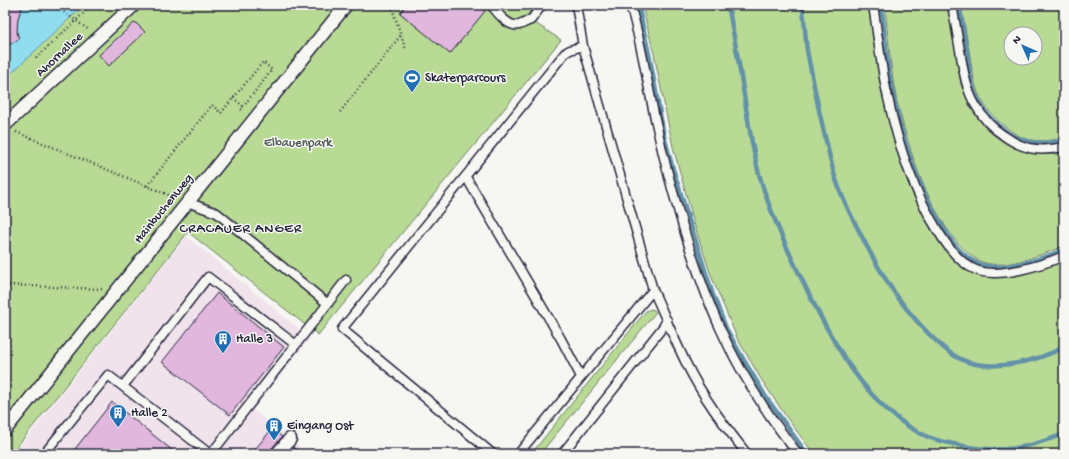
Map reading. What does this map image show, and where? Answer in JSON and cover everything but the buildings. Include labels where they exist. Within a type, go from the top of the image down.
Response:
[{"type":"street","name":"Ahornallee","points":[[5,126],[134,5]]},
{"type":"street","name":"Hainbuchenweg","points":[[5,430],[346,5]]},
{"type":"street","points":[[277,454],[290,439]]},
{"type":"lane","points":[[491,5],[506,21],[517,26],[531,20],[542,5]]},
{"type":"lane","points":[[576,5],[583,46],[653,290],[686,363],[707,400],[747,454]]},
{"type":"lane","points":[[630,5],[668,176],[703,288],[720,329],[741,369],[766,410],[798,454]]},
{"type":"lane","points":[[873,5],[888,97],[908,171],[923,206],[950,248],[961,260],[975,270],[990,273],[1019,270],[1064,256]]},
{"type":"lane","points":[[952,5],[966,82],[976,106],[984,117],[997,131],[1020,145],[1035,150],[1064,148]]},
{"type":"lane","points":[[493,454],[342,329],[565,53],[583,46]]},
{"type":"lane","points":[[466,177],[581,377]]},
{"type":"lane","points":[[187,202],[217,213],[328,304]]},
{"type":"lane","points":[[123,386],[208,277],[296,345]]},
{"type":"lane","points":[[44,454],[108,375],[210,454],[346,280]]},
{"type":"lane","points":[[518,454],[653,290]]},
{"type":"lane","points":[[562,454],[667,320]]},
{"type":"path","points":[[54,5],[100,37]]},
{"type":"path","points":[[36,58],[92,5]]},
{"type":"path","points":[[391,5],[406,50]]},
{"type":"path","points":[[340,112],[401,35]]},
{"type":"path","points":[[147,186],[212,105],[221,113],[263,62],[272,70],[253,93]]},
{"type":"path","points":[[233,98],[243,106]]},
{"type":"path","points":[[21,134],[187,202]]},
{"type":"path","points":[[5,286],[118,289]]},
{"type":"shaded area","points":[[186,236],[310,338],[253,410],[307,454],[14,454]]},
{"type":"green space","name":"Elbauenpark","points":[[5,5],[535,5],[526,17],[561,40],[318,335],[188,232],[11,454],[5,454]]},
{"type":"green space","points":[[642,5],[869,5],[882,91],[902,168],[926,221],[951,257],[970,271],[1044,267],[1064,260],[1064,454],[814,454],[787,418],[761,379],[737,338],[712,278],[696,230],[673,147],[654,54]]},
{"type":"green space","points":[[884,5],[949,5],[961,85],[970,106],[978,118],[989,131],[1002,141],[1017,148],[1030,152],[1064,151],[1064,246],[1025,260],[994,264],[985,263],[974,258],[954,238],[929,198],[915,163],[904,128],[893,81]]},
{"type":"green space","points":[[961,5],[1064,5],[1064,138],[1039,141],[1031,140],[1024,138],[1008,129],[1000,123],[982,102],[972,71]]},
{"type":"green space","points":[[651,309],[656,312],[540,454],[531,454],[646,311]]},
{"type":"water","points":[[5,5],[84,5],[5,79]]},
{"type":"waterway","points":[[637,5],[650,59],[664,136],[712,292],[726,328],[745,362],[766,397],[807,454]]},
{"type":"waterway","points":[[728,5],[751,140],[763,189],[780,232],[806,288],[828,331],[855,373],[871,393],[888,410],[907,425],[936,440],[974,448],[1000,449],[1037,443],[1064,434]]},
{"type":"waterway","points":[[802,5],[807,50],[821,120],[835,177],[848,210],[873,258],[907,310],[929,334],[952,354],[962,360],[979,365],[1004,365],[1017,363],[1042,357],[1064,347]]},
{"type":"waterway","points":[[881,5],[889,73],[904,139],[916,174],[932,209],[958,249],[975,262],[990,266],[1023,263],[1046,257],[1064,249]]},
{"type":"waterway","points":[[959,5],[972,85],[980,103],[990,117],[1004,130],[1019,138],[1041,143],[1064,141]]},
{"type":"place","name":"Skaterparcours","points":[[412,93]]},
{"type":"place","name":"Halle 3","points":[[223,354]]},
{"type":"place","name":"Halle 2","points":[[118,428]]},
{"type":"place","name":"Eingang Ost","points":[[274,441]]},
{"type":"district","name":"CRACAUER ANGER","points":[[241,229]]}]
